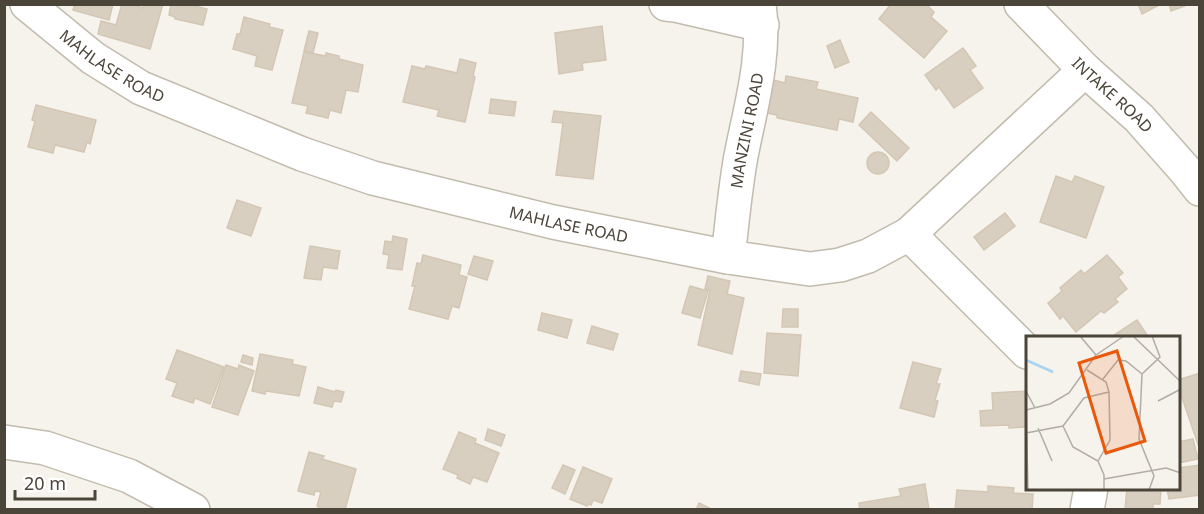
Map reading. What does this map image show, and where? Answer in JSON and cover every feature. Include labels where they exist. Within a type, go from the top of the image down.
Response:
[{"type":"street","name":"MAHLASE ROAD","points":[[27,4],[93,58],[141,88],[302,154],[373,178],[553,222],[728,257],[810,269],[840,265],[868,256],[909,234],[1085,70]]},
{"type":"street","points":[[666,4],[760,15]]},
{"type":"street","name":"INTAKE ROAD","points":[[1021,4],[1085,70],[1139,118],[1200,189]]},
{"type":"street","name":"MANZINI ROAD","points":[[728,257],[741,159],[761,58],[760,15]]},
{"type":"street","points":[[909,234],[1026,351]]},
{"type":"street","points":[[4,442],[45,448],[129,477],[193,510]]},
{"type":"street","points":[[1087,510],[1091,490]]},
{"type":"building","points":[[75,4],[113,4],[109,20],[73,10]]},
{"type":"building","points":[[122,4],[143,8],[144,4],[163,4],[150,49],[98,34],[101,21],[116,25]]},
{"type":"building","points":[[171,4],[187,4],[207,9],[203,25],[175,19],[169,15]]},
{"type":"building","points":[[891,4],[926,4],[934,12],[931,17],[947,31],[924,58],[879,19]]},
{"type":"building","points":[[1138,4],[1161,4],[1142,14]]},
{"type":"building","points":[[1169,4],[1190,4],[1171,11]]},
{"type":"building","points":[[244,17],[283,30],[272,70],[255,66],[257,56],[233,49]]},
{"type":"building","points":[[602,26],[606,60],[582,63],[583,70],[559,74],[555,33]]},
{"type":"building","points":[[309,31],[318,33],[313,53],[304,51]]},
{"type":"building","points":[[840,40],[849,62],[835,68],[827,46]]},
{"type":"building","points":[[963,48],[976,66],[970,70],[983,88],[954,108],[939,87],[936,90],[925,75]]},
{"type":"building","points":[[304,52],[326,56],[326,53],[363,65],[358,92],[346,90],[341,113],[330,110],[328,118],[306,113],[308,106],[292,103]]},
{"type":"building","points":[[460,59],[476,63],[465,122],[437,116],[439,110],[403,102],[412,66],[425,69],[426,66],[457,73]]},
{"type":"building","points":[[786,76],[818,82],[816,89],[858,98],[853,122],[839,119],[837,130],[777,118],[777,115],[766,113],[773,80],[785,83]]},
{"type":"building","points":[[491,99],[516,102],[514,116],[489,113]]},
{"type":"building","points":[[36,105],[96,120],[90,144],[87,142],[84,152],[55,145],[53,153],[28,147],[35,121],[32,120]]},
{"type":"building","points":[[554,111],[601,116],[593,179],[556,175],[563,123],[552,122]]},
{"type":"building","points":[[871,112],[909,148],[897,161],[859,125]]},
{"type":"building","points":[[878,152],[886,155],[889,163],[886,171],[878,174],[870,171],[867,163],[870,155]]},
{"type":"building","points":[[1056,176],[1072,182],[1075,176],[1104,187],[1086,238],[1040,222]]},
{"type":"building","points":[[237,200],[261,208],[251,236],[227,228]]},
{"type":"building","points":[[1005,213],[1015,226],[984,250],[974,237]]},
{"type":"building","points":[[393,236],[407,239],[402,270],[387,268],[389,255],[383,254],[385,241],[392,242]]},
{"type":"building","points":[[310,246],[340,251],[337,269],[323,267],[321,280],[304,278]]},
{"type":"building","points":[[423,255],[461,265],[459,275],[467,277],[459,308],[452,306],[448,319],[409,309],[415,286],[412,286],[417,263],[421,264]]},
{"type":"building","points":[[1107,255],[1123,273],[1118,277],[1127,289],[1115,299],[1118,302],[1104,313],[1101,311],[1076,332],[1063,316],[1060,319],[1048,303],[1062,291],[1060,288],[1081,270],[1084,274]]},
{"type":"building","points":[[474,256],[493,261],[487,280],[468,274]]},
{"type":"building","points":[[708,276],[730,281],[727,294],[744,298],[732,354],[698,345],[710,290],[705,289]]},
{"type":"building","points":[[690,286],[708,291],[700,318],[682,313]]},
{"type":"building","points":[[783,309],[798,309],[798,327],[782,327]]},
{"type":"building","points":[[542,313],[572,320],[567,338],[538,330]]},
{"type":"building","points":[[1137,320],[1147,335],[1146,336],[1113,336]]},
{"type":"building","points":[[592,326],[618,334],[613,350],[587,343]]},
{"type":"building","points":[[767,333],[801,335],[798,376],[764,373]]},
{"type":"building","points":[[177,350],[224,367],[210,404],[195,398],[193,403],[172,396],[177,383],[166,379]]},
{"type":"building","points":[[260,354],[293,360],[292,364],[306,367],[299,396],[252,391]]},
{"type":"building","points":[[243,355],[253,358],[252,365],[241,362]]},
{"type":"building","points":[[913,362],[941,369],[936,384],[940,384],[935,400],[938,401],[934,417],[900,408]]},
{"type":"building","points":[[226,365],[238,369],[239,365],[254,371],[238,415],[212,407]]},
{"type":"building","points":[[741,371],[761,374],[759,385],[739,381]]},
{"type":"building","points":[[1200,373],[1200,450],[1180,392],[1180,379]]},
{"type":"building","points":[[318,387],[344,392],[341,402],[334,401],[332,407],[314,403]]},
{"type":"building","points":[[1026,391],[1026,427],[981,426],[980,411],[993,410],[992,393]]},
{"type":"building","points":[[488,429],[505,435],[501,446],[485,440]]},
{"type":"building","points":[[459,432],[476,439],[475,443],[499,453],[487,482],[473,477],[470,484],[457,478],[458,475],[443,469]]},
{"type":"building","points":[[1193,439],[1198,459],[1180,463],[1180,442]]},
{"type":"building","points":[[309,452],[324,456],[322,459],[356,469],[345,510],[318,510],[321,492],[315,491],[314,495],[298,491]]},
{"type":"building","points":[[563,465],[575,470],[565,494],[552,488]]},
{"type":"building","points":[[1200,465],[1200,495],[1169,499],[1167,490],[1180,490],[1180,468]]},
{"type":"building","points":[[583,467],[612,479],[602,503],[593,500],[591,505],[587,506],[570,499]]},
{"type":"building","points":[[925,484],[929,510],[860,510],[859,503],[901,496],[899,489]]},
{"type":"building","points":[[988,486],[1014,488],[1013,493],[1033,494],[1032,510],[955,510],[957,490],[988,492]]},
{"type":"building","points":[[1127,490],[1161,490],[1160,504],[1153,504],[1153,510],[1125,510]]},
{"type":"building","points":[[699,503],[713,510],[696,510]]}]
